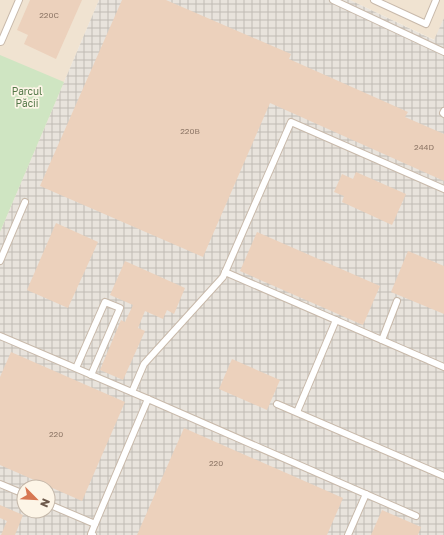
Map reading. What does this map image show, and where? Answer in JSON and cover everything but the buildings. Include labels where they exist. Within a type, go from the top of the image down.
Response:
[{"type":"lane","points":[[0,42],[19,0]]},
{"type":"lane","points":[[333,0],[444,52]]},
{"type":"lane","points":[[374,0],[426,24],[436,0]]},
{"type":"lane","points":[[132,392],[144,364],[223,277],[291,122],[444,189]]},
{"type":"lane","points":[[0,261],[25,202]]},
{"type":"lane","points":[[225,272],[444,367]]},
{"type":"lane","points":[[382,340],[397,301]]},
{"type":"lane","points":[[76,368],[105,302],[120,308],[91,375]]},
{"type":"lane","points":[[297,412],[336,320]]},
{"type":"lane","points":[[0,336],[416,516]]},
{"type":"lane","points":[[93,535],[91,534],[95,524],[148,399]]},
{"type":"lane","points":[[277,404],[444,476]]},
{"type":"lane","points":[[0,484],[16,491]]},
{"type":"lane","points":[[348,535],[366,494]]},
{"type":"lane","points":[[56,507],[95,524]]},
{"type":"shaded area","points":[[0,0],[99,0],[0,232]]},
{"type":"shaded area","points":[[99,0],[350,0],[434,40],[444,18],[444,535],[0,535],[0,232]]},
{"type":"shaded area","points":[[350,0],[444,0],[444,18],[435,40]]},
{"type":"green space","name":"Parcul Păcii","points":[[0,55],[64,82],[0,232]]}]
